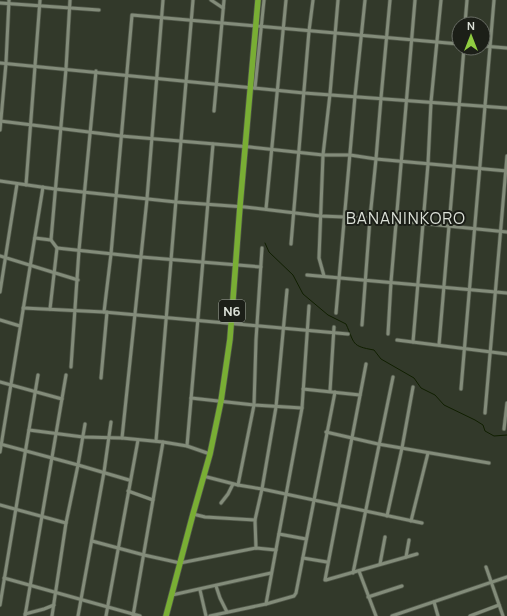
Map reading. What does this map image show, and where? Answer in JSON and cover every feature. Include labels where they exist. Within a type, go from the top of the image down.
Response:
[{"type":"highway","name":"N6","points":[[166,616],[210,454],[221,401],[231,323],[240,206],[253,88],[258,25],[258,0]]},
{"type":"street","points":[[26,185],[40,0]]},
{"type":"street","points":[[50,309],[57,248],[51,240],[66,69],[70,0]]},
{"type":"street","points":[[122,438],[134,315],[148,199],[164,0]]},
{"type":"street","points":[[156,441],[165,317],[193,0]]},
{"type":"street","points":[[210,0],[224,8]]},
{"type":"street","points":[[214,112],[224,0]]},
{"type":"street","points":[[258,25],[264,0]]},
{"type":"street","points":[[266,209],[286,0]]},
{"type":"street","points":[[291,244],[298,152],[313,0]]},
{"type":"street","points":[[324,276],[319,258],[323,155],[338,0]]},
{"type":"street","points":[[336,313],[338,278],[365,0]]},
{"type":"street","points":[[362,325],[380,98],[390,0]]},
{"type":"street","points":[[388,334],[415,0]]},
{"type":"street","points":[[413,342],[428,164],[431,102],[441,0]]},
{"type":"street","points":[[466,16],[467,0]]},
{"type":"street","points":[[494,0],[491,47],[507,48]]},
{"type":"street","points":[[0,130],[6,63],[8,2]]},
{"type":"street","points":[[0,3],[8,2],[69,9],[99,10]]},
{"type":"street","points":[[101,378],[105,312],[132,15],[451,43]]},
{"type":"street","points":[[439,345],[463,56]]},
{"type":"street","points":[[461,389],[490,56]]},
{"type":"street","points":[[0,63],[96,71],[304,93],[507,108]]},
{"type":"street","points":[[71,367],[79,250],[96,71]]},
{"type":"street","points":[[0,121],[121,136],[323,155],[350,155],[401,162],[506,171]]},
{"type":"street","points":[[187,446],[213,144]]},
{"type":"street","points":[[485,413],[507,156]]},
{"type":"street","points":[[0,181],[116,196],[240,206],[320,216],[370,218],[507,232]]},
{"type":"street","points":[[0,292],[17,184]]},
{"type":"street","points":[[0,452],[43,187]]},
{"type":"street","points":[[35,238],[51,240]]},
{"type":"street","points":[[57,248],[261,267]]},
{"type":"street","points":[[238,485],[254,405],[262,248]]},
{"type":"street","points":[[0,256],[78,280]]},
{"type":"street","points":[[307,275],[366,279],[507,293]]},
{"type":"street","points":[[256,548],[255,520],[262,489],[276,406],[286,290]]},
{"type":"street","points":[[266,604],[302,408],[309,306]]},
{"type":"street","points":[[23,308],[105,312],[348,334]]},
{"type":"street","points":[[0,320],[20,326]]},
{"type":"street","points":[[330,391],[334,327]]},
{"type":"street","points":[[397,340],[507,354]]},
{"type":"street","points":[[366,364],[338,505],[325,580],[418,554]]},
{"type":"street","points":[[0,605],[38,374]]},
{"type":"street","points":[[54,604],[25,615],[66,375]]},
{"type":"street","points":[[353,573],[364,512],[393,377]]},
{"type":"street","points":[[0,382],[62,399]]},
{"type":"street","points":[[387,516],[402,448],[413,387]]},
{"type":"street","points":[[303,388],[360,395]]},
{"type":"street","points":[[210,616],[266,604],[294,596],[296,593],[326,432],[335,392]]},
{"type":"street","points":[[191,398],[254,405],[302,408]]},
{"type":"street","points":[[504,429],[507,403]]},
{"type":"street","points":[[78,616],[104,472],[111,422]]},
{"type":"street","points":[[52,616],[66,523],[85,424]]},
{"type":"street","points":[[30,430],[83,437],[156,441],[187,446],[210,454]]},
{"type":"street","points":[[326,432],[378,444],[489,463]]},
{"type":"street","points":[[106,616],[129,480],[138,440]]},
{"type":"street","points":[[133,615],[163,442]]},
{"type":"street","points":[[1,445],[129,480]]},
{"type":"street","points":[[411,521],[428,453]]},
{"type":"street","points":[[203,476],[233,484],[422,523]]},
{"type":"street","points":[[221,503],[233,484]]},
{"type":"street","points":[[128,491],[153,500]]},
{"type":"street","points":[[0,505],[66,523]]},
{"type":"street","points":[[193,514],[205,517],[255,520]]},
{"type":"street","points":[[279,534],[306,539]]},
{"type":"street","points":[[380,564],[385,537]]},
{"type":"street","points":[[406,557],[409,540]]},
{"type":"street","points":[[92,541],[180,563],[256,548],[276,550]]},
{"type":"street","points":[[303,558],[328,562]]},
{"type":"street","points":[[486,567],[503,616]]},
{"type":"street","points":[[0,569],[5,570]]},
{"type":"street","points":[[359,571],[376,616]]},
{"type":"street","points":[[171,596],[271,573]]},
{"type":"street","points":[[392,616],[507,577]]},
{"type":"street","points":[[4,578],[140,616]]},
{"type":"street","points":[[216,586],[227,612]]},
{"type":"street","points":[[368,597],[402,586]]},
{"type":"street","points":[[200,590],[206,616]]},
{"type":"street","points":[[434,602],[438,616]]},
{"type":"street","points":[[470,616],[499,605]]},
{"type":"waterway","points":[[265,243],[269,252],[293,275],[303,294],[328,315],[346,324],[353,340],[357,345],[374,350],[381,359],[414,378],[421,388],[435,395],[444,405],[483,425],[485,431],[494,436],[507,435]]},
{"type":"district","name":"BANANINKORO","points":[[406,218]]}]
